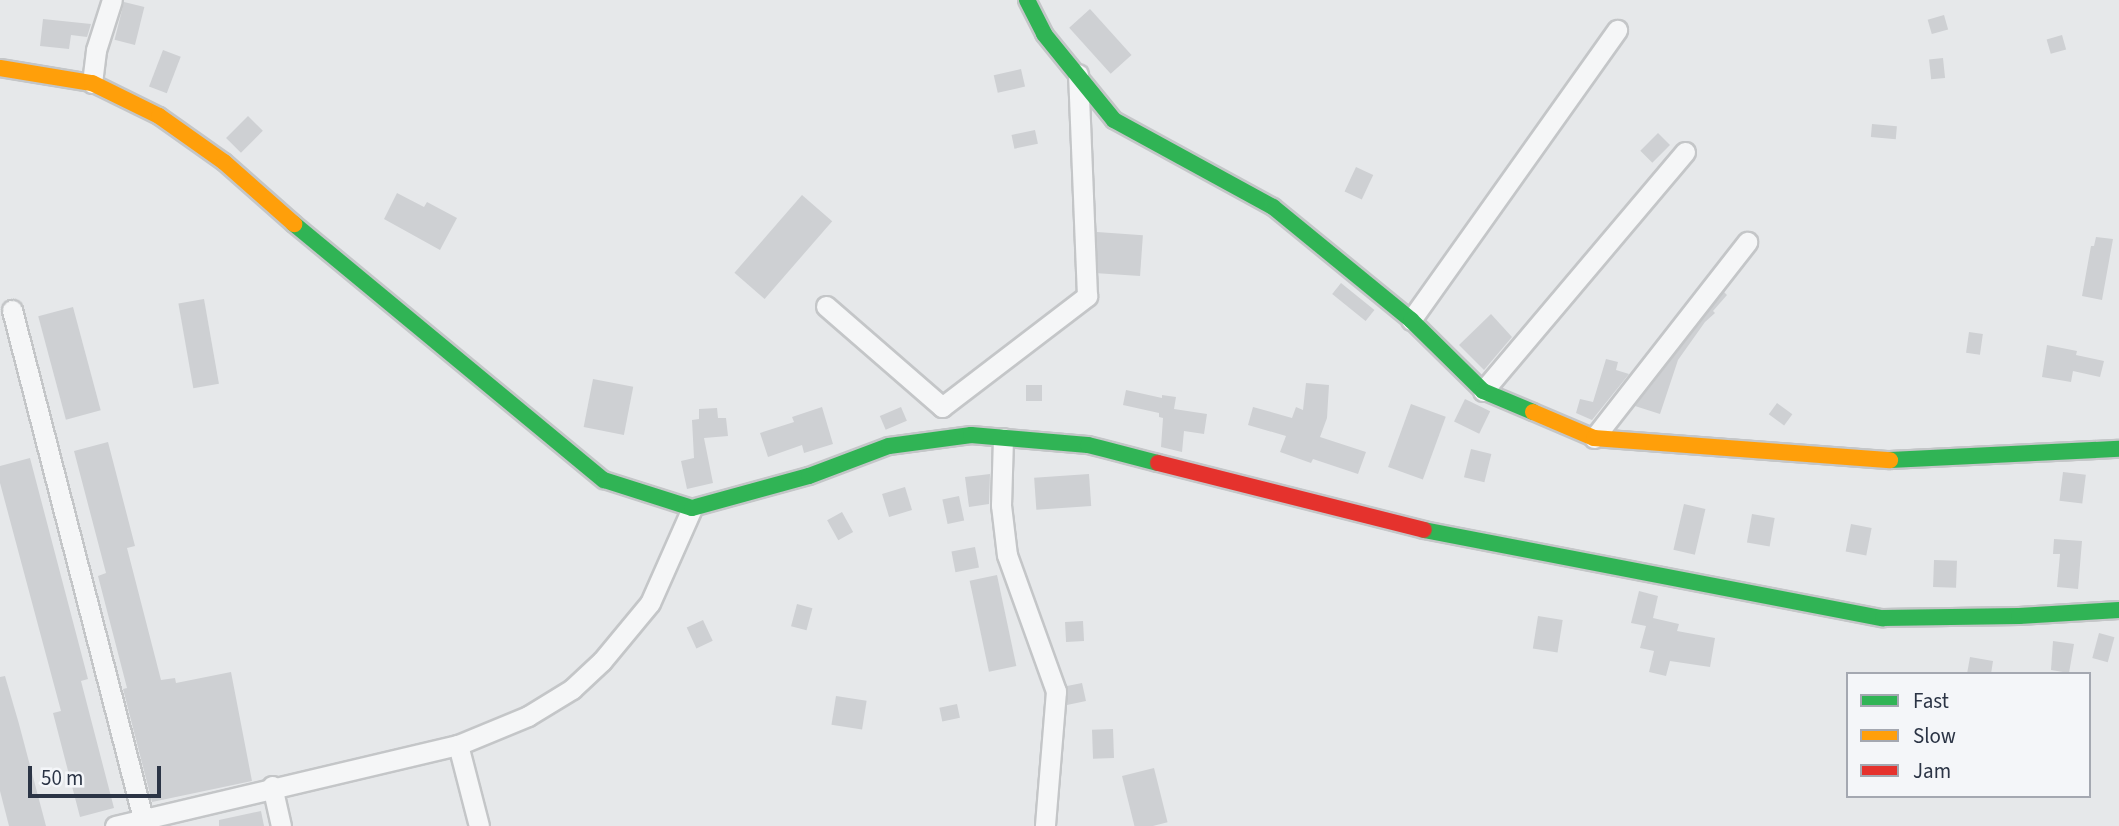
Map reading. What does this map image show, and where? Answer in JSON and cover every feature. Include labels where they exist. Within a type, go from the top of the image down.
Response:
[{"type":"street","points":[[92,83],[96,50],[112,0]]},
{"type":"street","points":[[1027,0],[1044,34],[1114,120],[1273,207],[1411,320],[1483,391],[1594,438],[1874,461],[2119,449]]},
{"type":"street","points":[[1411,320],[1617,30]]},
{"type":"street","points":[[0,68],[92,83],[159,116],[225,162],[317,244],[486,380],[604,480],[692,508],[809,476],[889,446],[971,435],[1088,445],[1417,529],[1751,596],[1883,618],[2019,616],[2119,610]]},
{"type":"street","points":[[826,306],[942,407],[1087,296],[1078,74]]},
{"type":"street","points":[[1483,391],[1685,152]]},
{"type":"street","points":[[1594,438],[1747,242]]},
{"type":"street","points":[[12,310],[144,822]]},
{"type":"street","points":[[1003,438],[1001,505],[1007,555],[1056,691],[1045,826]]},
{"type":"street","points":[[115,826],[144,822],[272,786],[458,744],[528,716],[572,688],[602,661],[650,603],[692,508]]},
{"type":"street","points":[[458,744],[480,826]]},
{"type":"street","points":[[272,786],[281,826]]},
{"type":"building","points":[[124,2],[144,7],[135,45],[115,40]]},
{"type":"building","points":[[1090,9],[1131,55],[1111,74],[1069,28]]},
{"type":"building","points":[[1944,15],[1948,29],[1932,34],[1928,20]]},
{"type":"building","points":[[43,19],[91,24],[87,37],[71,35],[69,49],[40,46]]},
{"type":"building","points":[[2062,35],[2066,49],[2051,54],[2047,39]]},
{"type":"building","points":[[163,50],[181,57],[167,93],[149,86]]},
{"type":"building","points":[[1943,58],[1945,78],[1931,79],[1929,59]]},
{"type":"building","points":[[1021,69],[1025,87],[998,93],[994,75]]},
{"type":"building","points":[[248,116],[263,131],[241,153],[226,138]]},
{"type":"building","points":[[1872,124],[1897,126],[1896,139],[1871,137]]},
{"type":"building","points":[[1035,130],[1038,144],[1014,149],[1012,135]]},
{"type":"building","points":[[1658,133],[1670,145],[1652,163],[1640,151]]},
{"type":"building","points":[[1356,167],[1373,175],[1362,200],[1345,191]]},
{"type":"building","points":[[397,193],[424,207],[427,202],[457,218],[440,250],[384,219]]},
{"type":"building","points":[[802,195],[832,221],[765,299],[734,273]]},
{"type":"building","points":[[1097,232],[1143,235],[1140,276],[1094,273]]},
{"type":"building","points":[[2096,237],[2113,239],[2102,300],[2082,296],[2091,246],[2094,246]]},
{"type":"building","points":[[1341,283],[1374,310],[1366,321],[1332,294]]},
{"type":"building","points":[[1724,292],[1727,295],[1713,311],[1715,313],[1705,322],[1678,360],[1660,414],[1635,406]]},
{"type":"building","points":[[204,299],[219,384],[193,388],[178,304]]},
{"type":"building","points":[[73,307],[101,410],[66,420],[38,316]]},
{"type":"building","points":[[1491,314],[1512,337],[1484,370],[1459,345]]},
{"type":"building","points":[[1969,332],[1983,334],[1980,355],[1966,353]]},
{"type":"building","points":[[2047,345],[2077,351],[2076,355],[2104,361],[2100,377],[2073,371],[2071,382],[2042,377]]},
{"type":"building","points":[[1606,359],[1618,362],[1616,370],[1629,374],[1592,420],[1576,413],[1580,399],[1593,402]]},
{"type":"building","points":[[593,379],[633,387],[624,435],[584,427]]},
{"type":"building","points":[[1306,383],[1329,385],[1327,418],[1320,437],[1366,452],[1358,474],[1313,459],[1311,463],[1280,452],[1286,436],[1248,425],[1253,407],[1292,418],[1296,407],[1303,410]]},
{"type":"building","points":[[1026,385],[1042,385],[1042,401],[1026,401]]},
{"type":"building","points":[[1126,390],[1162,398],[1162,395],[1176,397],[1174,409],[1207,414],[1204,434],[1184,431],[1182,452],[1161,447],[1163,418],[1159,417],[1159,413],[1123,405]]},
{"type":"building","points":[[1465,399],[1490,411],[1479,434],[1454,421]]},
{"type":"building","points":[[1777,403],[1792,414],[1784,425],[1769,414]]},
{"type":"building","points":[[1411,404],[1446,417],[1423,480],[1388,467]]},
{"type":"building","points":[[822,407],[833,444],[804,453],[802,445],[768,457],[760,433],[794,422],[792,417]]},
{"type":"building","points":[[901,407],[907,421],[886,430],[880,416]]},
{"type":"building","points":[[717,408],[718,418],[726,418],[728,436],[704,438],[713,483],[687,489],[681,461],[694,458],[692,420],[699,419],[699,409]]},
{"type":"building","points":[[108,442],[135,546],[127,548],[161,680],[175,678],[176,683],[231,672],[252,781],[152,802],[123,689],[127,688],[98,576],[106,573],[74,451]]},
{"type":"building","points":[[1471,449],[1491,454],[1484,482],[1464,477]]},
{"type":"building","points":[[30,458],[88,679],[81,681],[114,808],[80,817],[53,713],[61,711],[0,483],[0,466]]},
{"type":"building","points":[[2063,472],[2086,475],[2082,504],[2059,501]]},
{"type":"building","points":[[990,474],[989,504],[969,507],[965,477]]},
{"type":"building","points":[[1089,474],[1091,506],[1036,510],[1034,478]]},
{"type":"building","points":[[905,487],[912,510],[889,517],[882,494]]},
{"type":"building","points":[[959,496],[964,520],[948,524],[942,500]]},
{"type":"building","points":[[1684,504],[1705,509],[1695,555],[1673,550]]},
{"type":"building","points":[[842,512],[853,532],[838,540],[827,520]]},
{"type":"building","points":[[1752,514],[1775,518],[1770,547],[1747,543]]},
{"type":"building","points":[[1851,524],[1872,528],[1866,555],[1846,551]]},
{"type":"building","points":[[2054,539],[2082,541],[2078,589],[2057,587],[2060,554],[2053,554]]},
{"type":"building","points":[[975,547],[979,568],[955,572],[951,552]]},
{"type":"building","points":[[1934,560],[1957,561],[1956,588],[1933,587]]},
{"type":"building","points":[[997,575],[1016,666],[989,672],[970,581]]},
{"type":"building","points":[[1639,591],[1658,596],[1653,618],[1679,624],[1677,631],[1715,638],[1710,667],[1670,661],[1666,676],[1649,672],[1654,651],[1640,648],[1646,626],[1631,623]]},
{"type":"building","points":[[797,604],[812,608],[807,630],[791,626]]},
{"type":"building","points":[[1538,616],[1563,620],[1558,653],[1533,649]]},
{"type":"building","points":[[703,620],[713,641],[696,648],[687,628]]},
{"type":"building","points":[[1083,621],[1084,641],[1066,642],[1065,622]]},
{"type":"building","points":[[2099,633],[2114,637],[2108,662],[2092,658]]},
{"type":"building","points":[[2053,641],[2074,644],[2069,672],[2051,670]]},
{"type":"building","points":[[1970,657],[1993,661],[1991,672],[1967,672]]},
{"type":"building","points":[[5,676],[46,826],[9,826],[0,791],[0,677]]},
{"type":"building","points":[[1082,683],[1086,701],[1067,705],[1067,686]]},
{"type":"building","points":[[836,696],[867,701],[862,729],[831,725]]},
{"type":"building","points":[[957,704],[960,718],[942,721],[939,708]]},
{"type":"building","points":[[1113,729],[1114,758],[1093,759],[1092,730]]},
{"type":"building","points":[[1154,768],[1168,822],[1134,826],[1122,776]]},
{"type":"building","points":[[261,811],[264,826],[219,826],[219,820]]},
{"type":"traffic: fast","points":[[1027,0],[1044,34],[1114,120],[1273,207],[1411,320],[1483,391],[1533,412]]},
{"type":"traffic: fast","points":[[294,224],[604,480],[692,508],[809,476],[889,446],[971,435],[1088,445],[1158,463]]},
{"type":"traffic: fast","points":[[1890,460],[2119,449]]},
{"type":"traffic: fast","points":[[1424,530],[1883,618],[2019,616],[2119,610]]},
{"type":"traffic: slow","points":[[0,68],[92,83],[159,116],[224,162],[294,224]]},
{"type":"traffic: slow","points":[[1533,412],[1594,438],[1890,460]]},
{"type":"traffic: jam","points":[[1158,463],[1424,530]]}]
